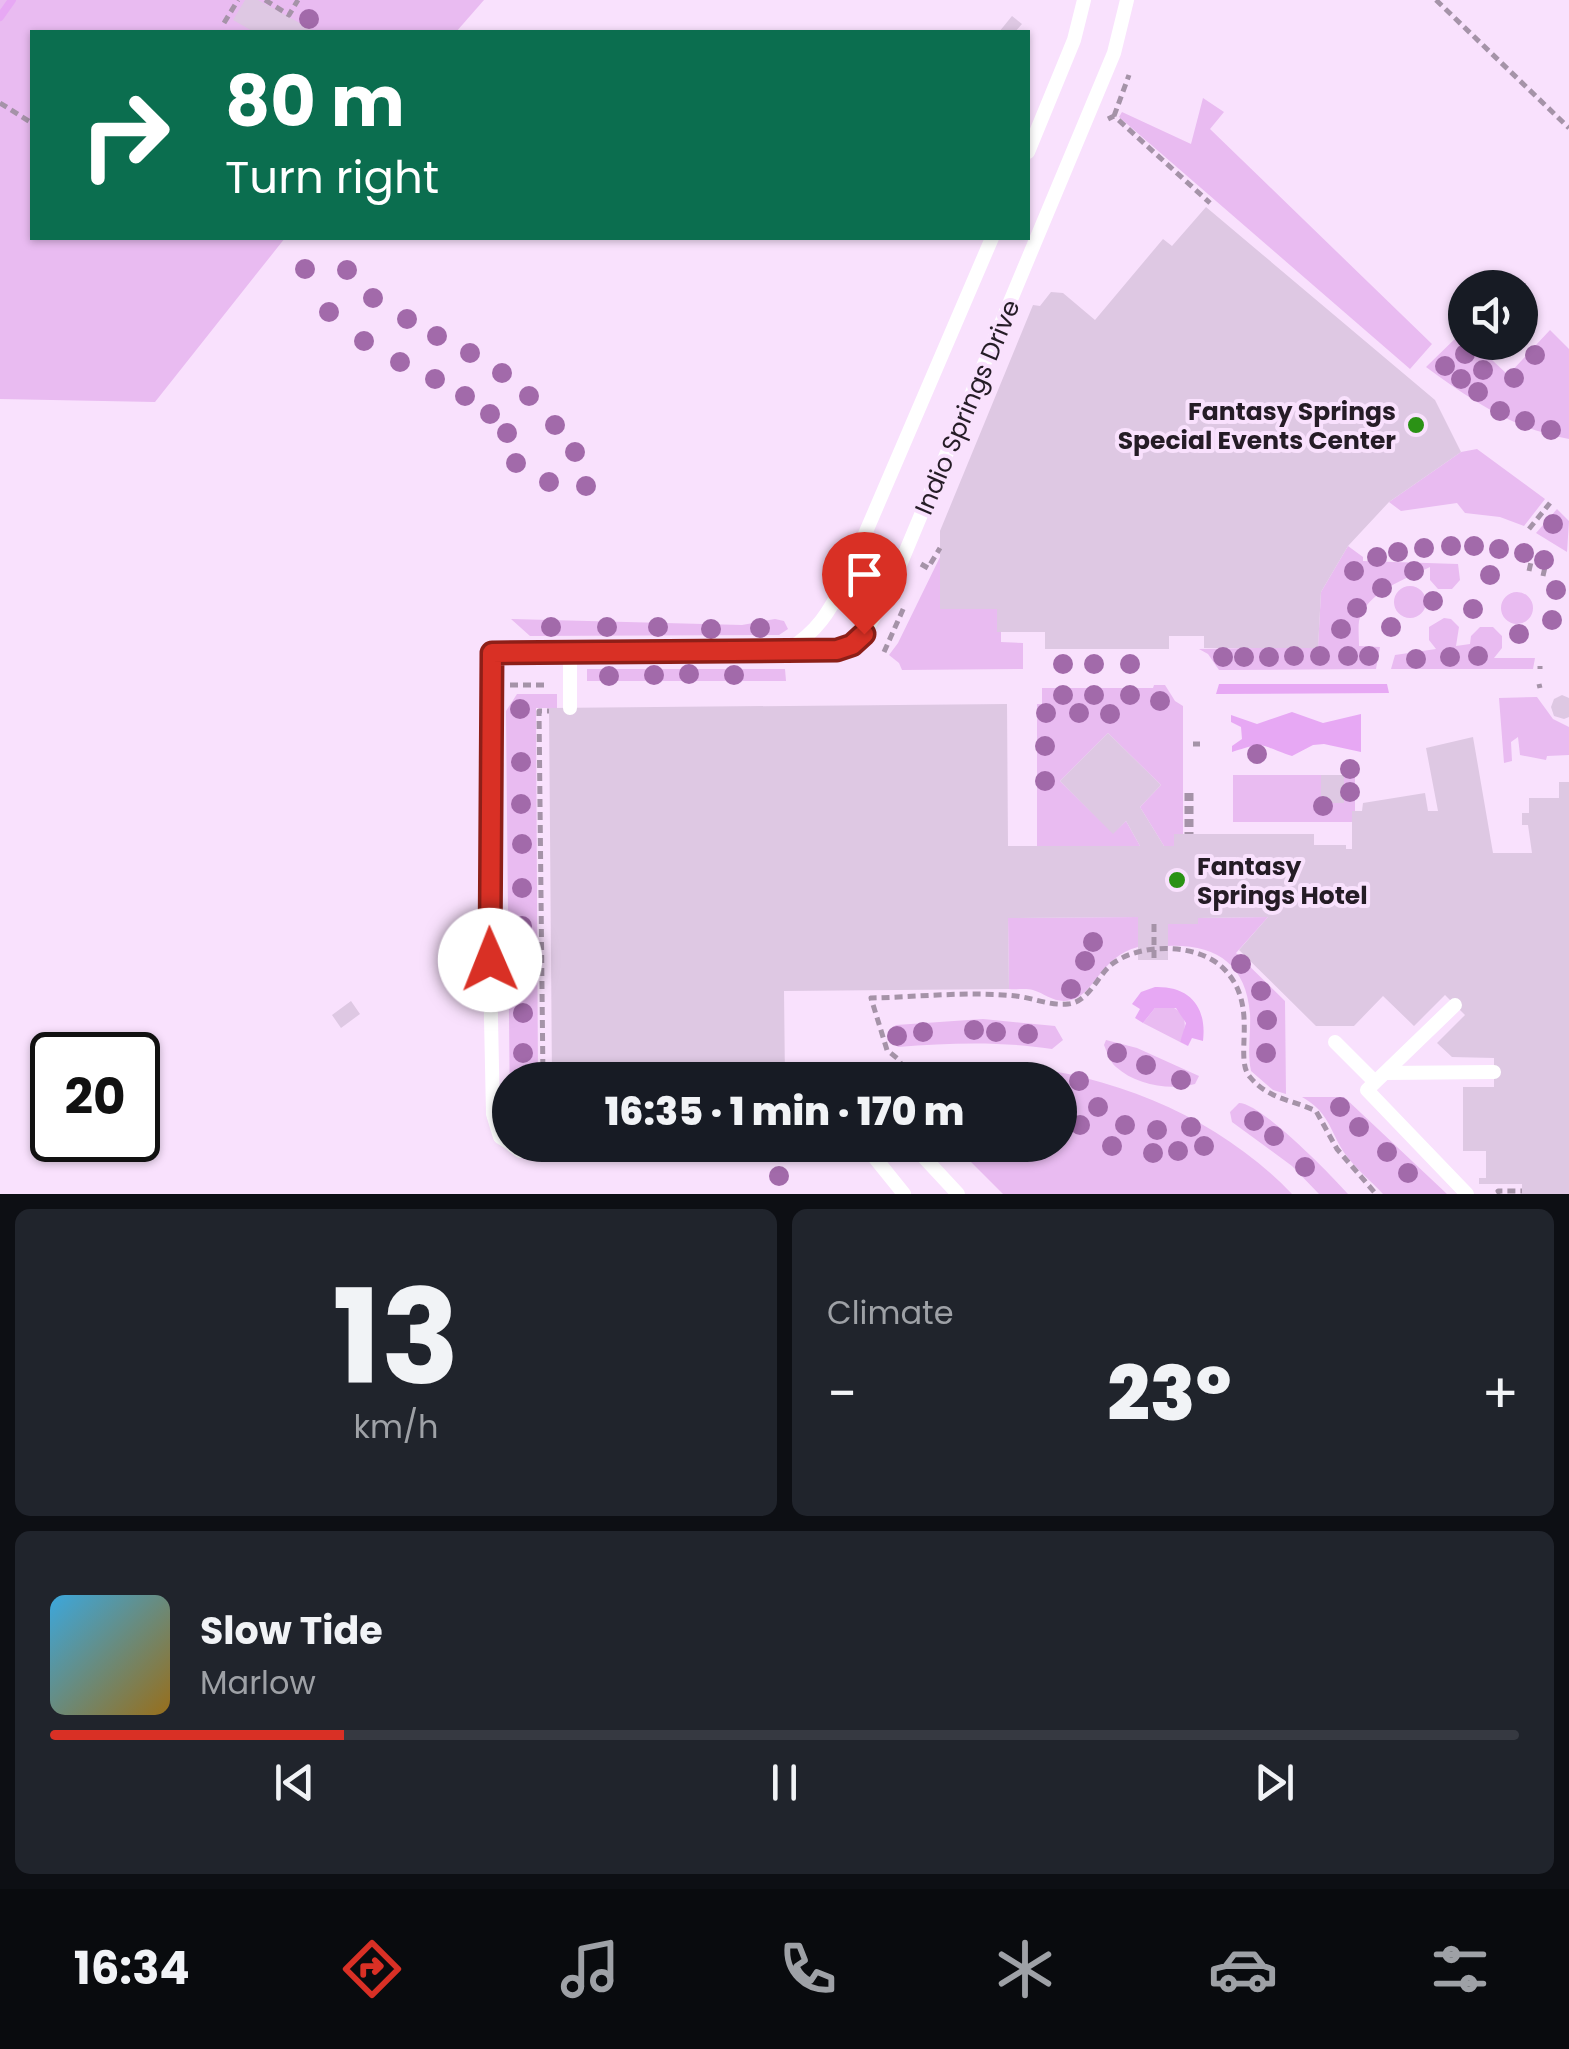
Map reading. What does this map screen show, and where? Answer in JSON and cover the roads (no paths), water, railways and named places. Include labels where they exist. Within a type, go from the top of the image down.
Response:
[{"type":"lane","points":[[1030,147],[1074,40],[1084,0]]},
{"type":"lane","name":"Indio Springs Drive","points":[[787,651],[837,650],[852,645],[864,634],[895,577],[1114,53],[1128,0]]},
{"type":"lane","name":"Indio Springs Drive","points":[[787,651],[809,637],[826,619],[991,240]]},
{"type":"lane","points":[[492,1062],[492,653],[787,651]]},
{"type":"lane","points":[[570,652],[570,708]]},
{"type":"lane","points":[[1455,1005],[1367,1090],[1467,1194]]},
{"type":"lane","points":[[1335,1042],[1380,1078],[1494,1072]]},
{"type":"lane","points":[[878,1162],[904,1194]]},
{"type":"lane","points":[[928,1162],[958,1194]]},
{"type":"waterway","points":[[0,17],[12,0]]},
{"type":"place","name":"Fantasy Springs Special Events Center","points":[[1416,425]]},
{"type":"place","name":"Fantasy Springs Hotel","points":[[1177,880]]}]
